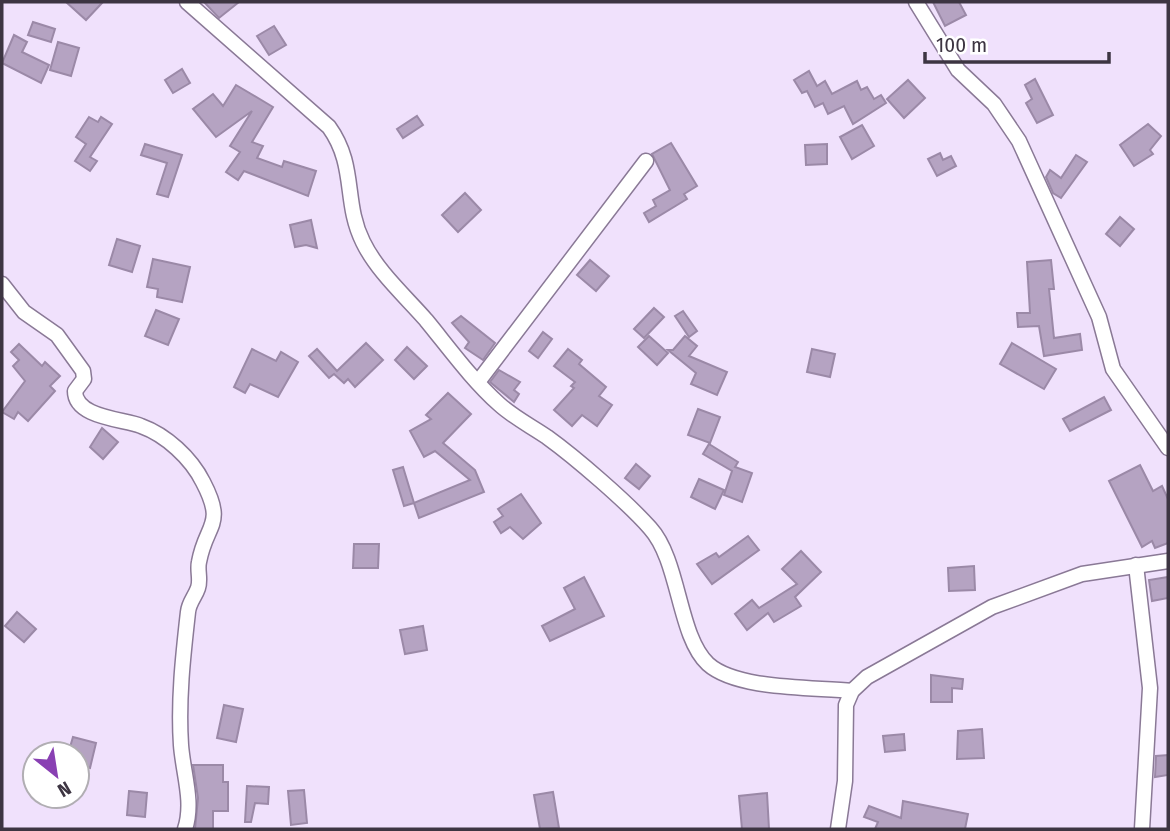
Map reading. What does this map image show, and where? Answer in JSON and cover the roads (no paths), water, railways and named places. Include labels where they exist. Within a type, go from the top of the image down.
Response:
[{"type":"street","points":[[187,2],[329,127],[342,145],[352,214],[363,242],[377,264],[478,382],[499,405],[548,438],[652,530],[667,559],[692,636],[706,662],[727,676],[745,680],[852,691]]},
{"type":"street","points":[[916,2],[958,70],[994,104],[1020,141],[1099,317],[1113,369],[1168,449]]},
{"type":"street","points":[[478,382],[646,161]]},
{"type":"street","points":[[2,284],[24,313],[57,335],[83,372],[84,379],[75,390],[78,400],[101,417],[140,425],[168,442],[202,480],[215,509],[214,526],[199,560],[199,586],[189,604],[182,669],[181,743],[188,799],[185,829]]},
{"type":"street","points":[[838,829],[845,781],[846,705],[852,691],[867,677],[992,607],[1082,574],[1168,561]]},
{"type":"street","points":[[1136,565],[1150,688],[1142,829]]}]
